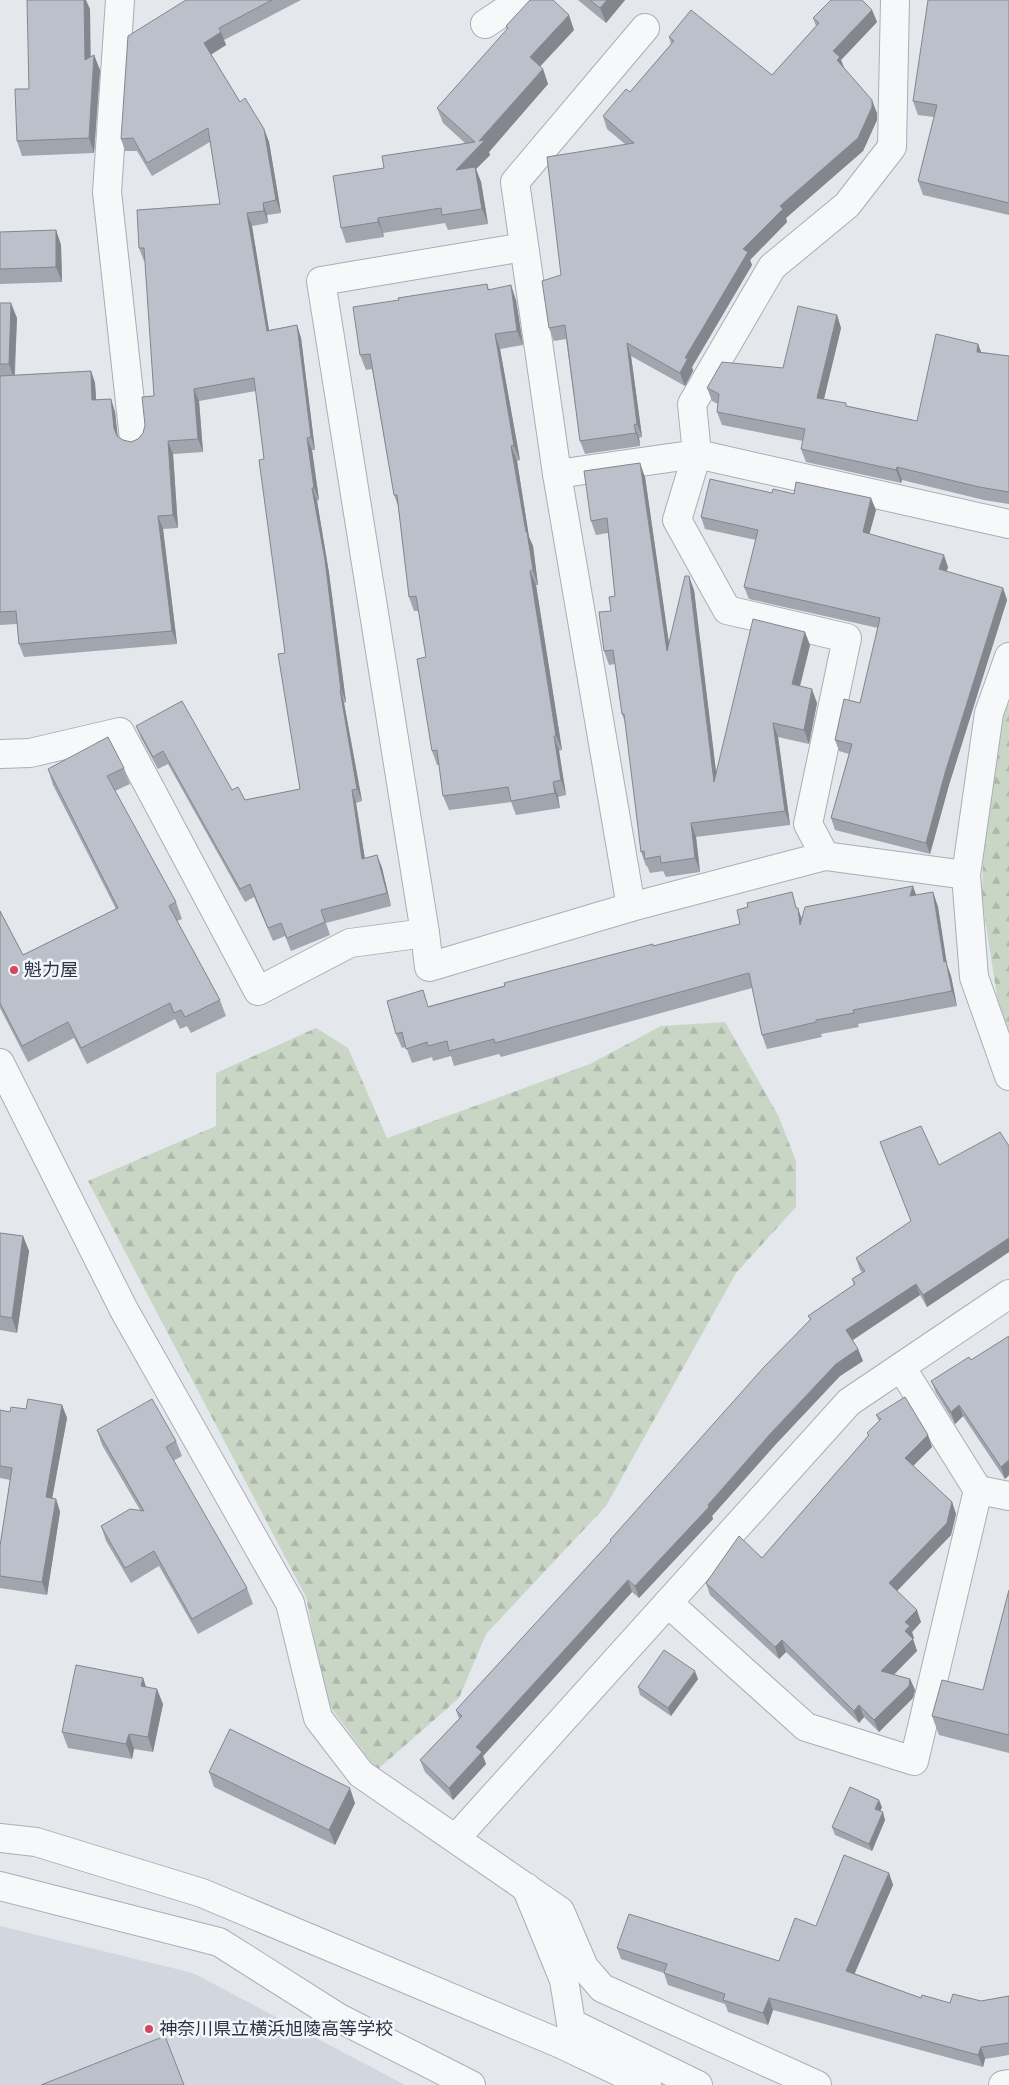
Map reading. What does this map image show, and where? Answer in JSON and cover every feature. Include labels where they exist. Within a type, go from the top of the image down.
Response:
[{"type":"street","points":[[121,0],[107,192],[134,439]]},
{"type":"street","points":[[485,24],[522,0]]},
{"type":"street","points":[[825,856],[808,824],[847,638],[727,610],[677,520],[697,454],[692,404],[772,267],[848,205],[892,147],[894,0]]},
{"type":"street","points":[[631,906],[557,474],[515,182],[645,28]]},
{"type":"street","points":[[524,247],[321,281],[429,967],[631,906],[825,856],[966,875]]},
{"type":"street","points":[[557,474],[697,454],[1009,524]]},
{"type":"street","points":[[1009,656],[989,713],[966,875],[974,977],[1009,1076]]},
{"type":"street","points":[[0,754],[30,753],[120,732],[258,990],[350,944],[425,933]]},
{"type":"street","points":[[0,1063],[124,1310],[290,1603],[318,1718],[361,1774],[560,1911],[584,1967],[602,1988],[817,2085]]},
{"type":"street","points":[[456,1838],[849,1402],[1009,1294]]},
{"type":"street","points":[[668,1603],[806,1728],[914,1761],[978,1490],[901,1367]]},
{"type":"street","points":[[978,1490],[1009,1496]]},
{"type":"street","points":[[0,1838],[36,1842],[202,1893],[561,2044],[647,2085]]},
{"type":"street","points":[[0,1886],[219,1942],[339,2018],[471,2085]]},
{"type":"street","points":[[526,1887],[564,1980],[571,2023],[698,2085]]},
{"type":"street","points":[[1003,2085],[1009,2084]]},
{"type":"shaded area","name":"神奈川県立横浜旭陵高等学校","points":[[0,1926],[193,1973],[405,2085],[0,2085]]},
{"type":"green space","points":[[1004,703],[1009,705],[1009,1030],[998,1002],[982,900],[984,814]]},
{"type":"green space","points":[[725,1022],[778,1115],[796,1161],[796,1207],[736,1273],[606,1506],[486,1634],[459,1698],[377,1770],[326,1701],[306,1597],[88,1181],[216,1126],[216,1073],[316,1028],[348,1048],[387,1138],[590,1064],[661,1026]]},
{"type":"building","points":[[27,0],[84,0],[85,60],[94,55],[89,138],[17,141],[15,89],[29,89]]},
{"type":"building","points":[[186,0],[272,0],[219,28],[221,32],[204,43],[240,102],[245,98],[264,129],[276,200],[263,203],[264,211],[247,213],[267,331],[297,325],[311,437],[307,438],[314,488],[312,488],[325,560],[340,690],[357,789],[352,790],[362,859],[377,855],[387,893],[321,910],[325,922],[287,938],[281,923],[268,928],[250,884],[240,889],[163,751],[153,757],[136,726],[182,701],[232,790],[238,787],[245,800],[300,789],[278,654],[285,653],[259,460],[264,459],[254,378],[194,389],[198,439],[168,441],[173,515],[158,516],[172,631],[19,644],[16,611],[0,612],[0,376],[91,371],[92,400],[111,399],[114,428],[117,436],[131,442],[138,439],[143,433],[145,425],[142,397],[154,396],[144,248],[139,248],[137,210],[220,204],[208,128],[147,163],[133,138],[121,139],[128,36]]},
{"type":"building","points":[[530,0],[553,0],[569,15],[530,57],[543,69],[479,141],[485,140],[456,170],[475,167],[482,209],[442,215],[441,208],[378,218],[378,222],[341,228],[333,176],[384,168],[382,156],[475,142],[437,108],[508,28],[506,26]]},
{"type":"building","points":[[590,0],[607,0],[600,8]]},
{"type":"building","points":[[831,0],[862,0],[872,10],[833,51],[840,57],[837,60],[872,100],[872,107],[858,138],[780,206],[783,209],[743,249],[748,252],[685,358],[688,358],[680,373],[627,343],[637,424],[634,425],[636,433],[580,441],[565,325],[549,328],[542,281],[561,275],[547,157],[634,143],[603,116],[626,89],[630,92],[674,41],[669,37],[691,10],[772,75],[819,23],[813,18]]},
{"type":"building","points":[[928,0],[1009,0],[1009,203],[918,181],[937,105],[913,101]]},
{"type":"building","points":[[56,230],[56,267],[0,269],[0,232]]},
{"type":"building","points":[[487,284],[488,290],[511,285],[517,331],[495,334],[514,446],[511,446],[533,570],[530,571],[556,736],[554,736],[561,780],[553,782],[555,793],[511,801],[508,787],[443,796],[437,750],[432,751],[417,659],[426,657],[416,596],[409,597],[397,495],[394,495],[370,354],[360,355],[353,307]]},
{"type":"building","points":[[0,303],[11,303],[9,364],[0,364]]},
{"type":"building","points":[[798,306],[837,315],[817,398],[846,403],[846,406],[917,421],[936,334],[978,344],[977,352],[1009,356],[1009,492],[979,487],[897,467],[896,470],[801,449],[805,429],[717,412],[719,394],[707,388],[722,362],[783,368]]},
{"type":"building","points":[[640,463],[667,651],[685,576],[689,576],[714,782],[753,619],[805,632],[792,684],[812,689],[804,730],[773,723],[785,811],[691,823],[695,858],[661,863],[660,856],[645,859],[644,851],[641,852],[624,714],[622,714],[613,650],[604,651],[599,612],[611,611],[609,597],[615,596],[607,518],[591,521],[584,471]]},
{"type":"building","points":[[710,479],[772,493],[773,489],[794,494],[796,482],[871,498],[863,532],[944,555],[939,569],[1003,588],[945,773],[926,843],[831,818],[852,744],[835,740],[844,699],[860,703],[880,618],[744,587],[758,530],[701,517]]},
{"type":"building","points":[[108,737],[124,768],[107,776],[176,902],[169,906],[220,1000],[185,1017],[181,1010],[174,1013],[170,1003],[81,1048],[68,1022],[22,1046],[0,1003],[0,911],[23,955],[118,908],[48,769]]},
{"type":"building","points":[[913,886],[910,896],[933,892],[944,962],[946,961],[952,991],[853,1010],[854,1013],[816,1020],[816,1022],[762,1035],[749,973],[495,1043],[494,1039],[449,1051],[447,1041],[428,1046],[427,1042],[406,1049],[402,1032],[396,1034],[387,1001],[423,990],[428,1007],[505,986],[504,983],[653,944],[653,946],[740,924],[737,910],[748,907],[747,903],[792,892],[796,908],[798,908],[800,925],[805,907]]},
{"type":"building","points":[[921,1126],[939,1165],[1000,1132],[1009,1146],[1009,1238],[923,1295],[916,1284],[846,1330],[858,1349],[836,1364],[771,1433],[708,1505],[709,1507],[635,1586],[628,1580],[476,1747],[482,1752],[449,1788],[420,1760],[462,1716],[456,1710],[611,1541],[764,1367],[811,1319],[808,1316],[855,1284],[852,1279],[865,1271],[856,1258],[911,1221],[880,1142]]},
{"type":"building","points":[[0,1233],[23,1236],[12,1318],[0,1316]]},
{"type":"building","points":[[1009,1336],[1009,1460],[1001,1467],[959,1405],[951,1412],[931,1381],[969,1357],[971,1360]]},
{"type":"building","points":[[905,1397],[928,1435],[905,1458],[952,1502],[947,1523],[889,1583],[917,1610],[905,1622],[910,1626],[905,1631],[913,1639],[881,1671],[910,1679],[909,1686],[874,1720],[859,1705],[854,1711],[782,1640],[775,1647],[706,1583],[739,1536],[762,1558],[869,1435],[867,1433],[881,1419],[876,1415]]},
{"type":"building","points":[[28,1399],[62,1405],[46,1497],[56,1499],[42,1582],[0,1576],[0,1546],[12,1468],[0,1466],[0,1410],[10,1412],[11,1407],[26,1409]]},
{"type":"building","points":[[152,1399],[176,1441],[166,1447],[247,1588],[192,1619],[154,1551],[125,1568],[101,1526],[130,1509],[144,1511],[97,1430]]},
{"type":"building","points":[[1009,1590],[1009,1735],[932,1716],[942,1680],[983,1690]]},
{"type":"building","points":[[664,1650],[695,1671],[668,1708],[638,1687]]},
{"type":"building","points":[[76,1665],[143,1678],[141,1686],[157,1689],[148,1737],[129,1734],[126,1744],[62,1732]]},
{"type":"building","points":[[230,1729],[350,1788],[329,1830],[209,1772]]},
{"type":"building","points":[[850,1787],[879,1800],[875,1809],[883,1812],[869,1844],[832,1827]]},
{"type":"building","points":[[844,1855],[889,1873],[846,1971],[921,1998],[922,1995],[950,2003],[953,1994],[981,2001],[1009,1996],[1009,2043],[981,2047],[978,2055],[769,1998],[763,2013],[723,2000],[725,1994],[664,1973],[667,1964],[617,1948],[629,1914],[779,1961],[795,1918],[816,1926]]},
{"type":"building","points":[[165,2036],[184,2085],[41,2085]]},
{"type":"place","name":"魁力屋","points":[[14,970]]},
{"type":"place","name":"神奈川県立横浜旭陵高等学校","points":[[149,2029]]}]
